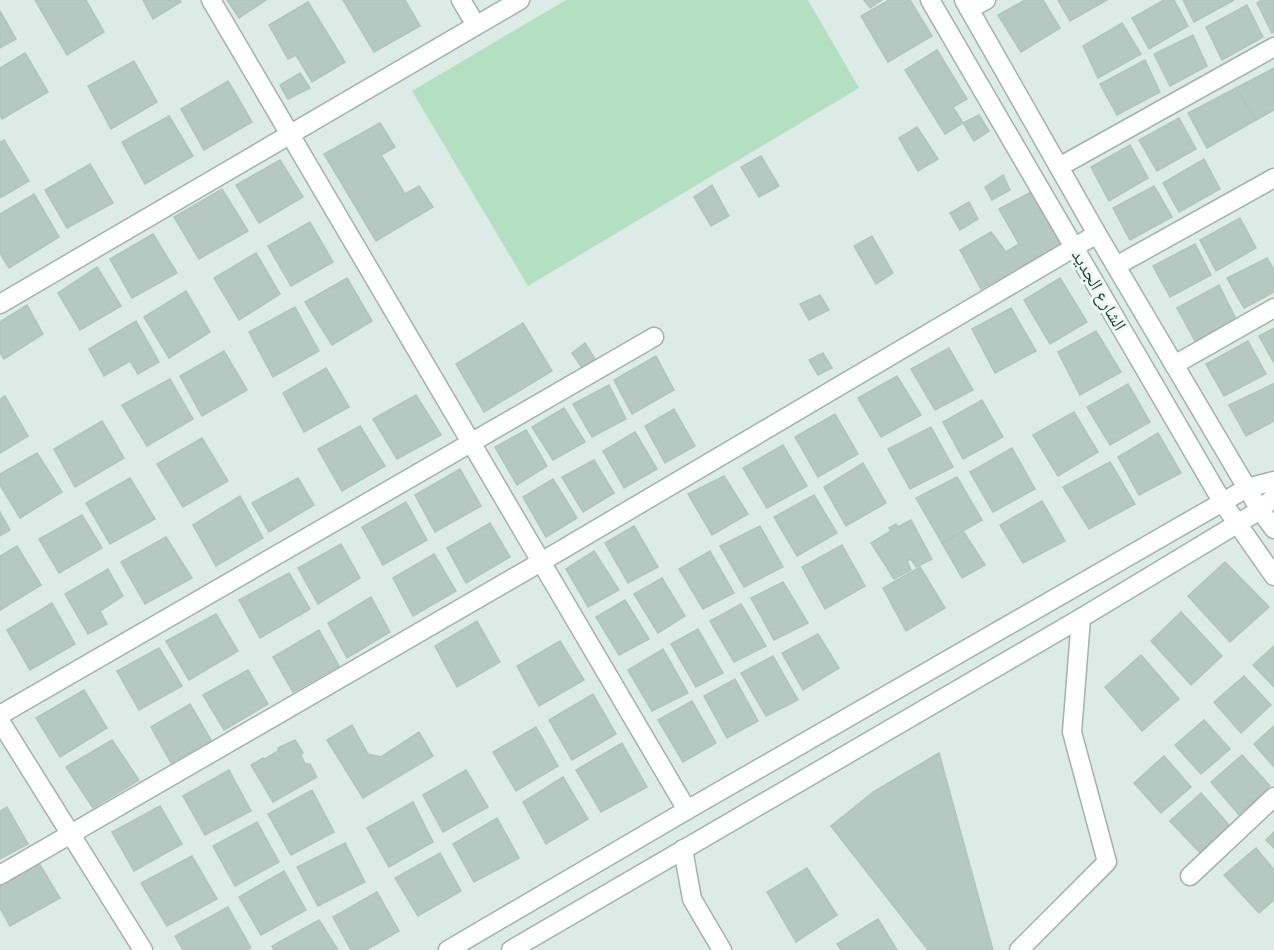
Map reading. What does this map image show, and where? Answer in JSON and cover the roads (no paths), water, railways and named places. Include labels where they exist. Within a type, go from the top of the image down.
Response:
[{"type":"street","points":[[211,0],[687,810]]},
{"type":"street","points":[[461,0],[476,26]]},
{"type":"street","points":[[0,304],[520,0]]},
{"type":"street","name":"الشارع الجديد","points":[[930,0],[1223,503],[1274,576]]},
{"type":"street","points":[[966,5],[986,0]]},
{"type":"street","name":"الشارع الجديد","points":[[966,5],[1097,234],[1260,510],[1274,529]]},
{"type":"street","points":[[1059,167],[1274,47]]},
{"type":"street","points":[[1116,266],[1274,178]]},
{"type":"street","points":[[0,875],[541,561],[1097,234]]},
{"type":"street","points":[[1174,365],[1274,308]]},
{"type":"street","points":[[0,716],[654,337]]},
{"type":"street","points":[[448,950],[1247,488],[1274,480]]},
{"type":"street","points":[[511,950],[1081,618],[1260,510],[1274,497]]},
{"type":"street","points":[[1019,950],[1107,861],[1072,732],[1081,618]]},
{"type":"street","points":[[0,721],[142,950]]},
{"type":"street","points":[[1190,876],[1274,797]]},
{"type":"street","points":[[683,849],[693,899],[722,950]]}]
